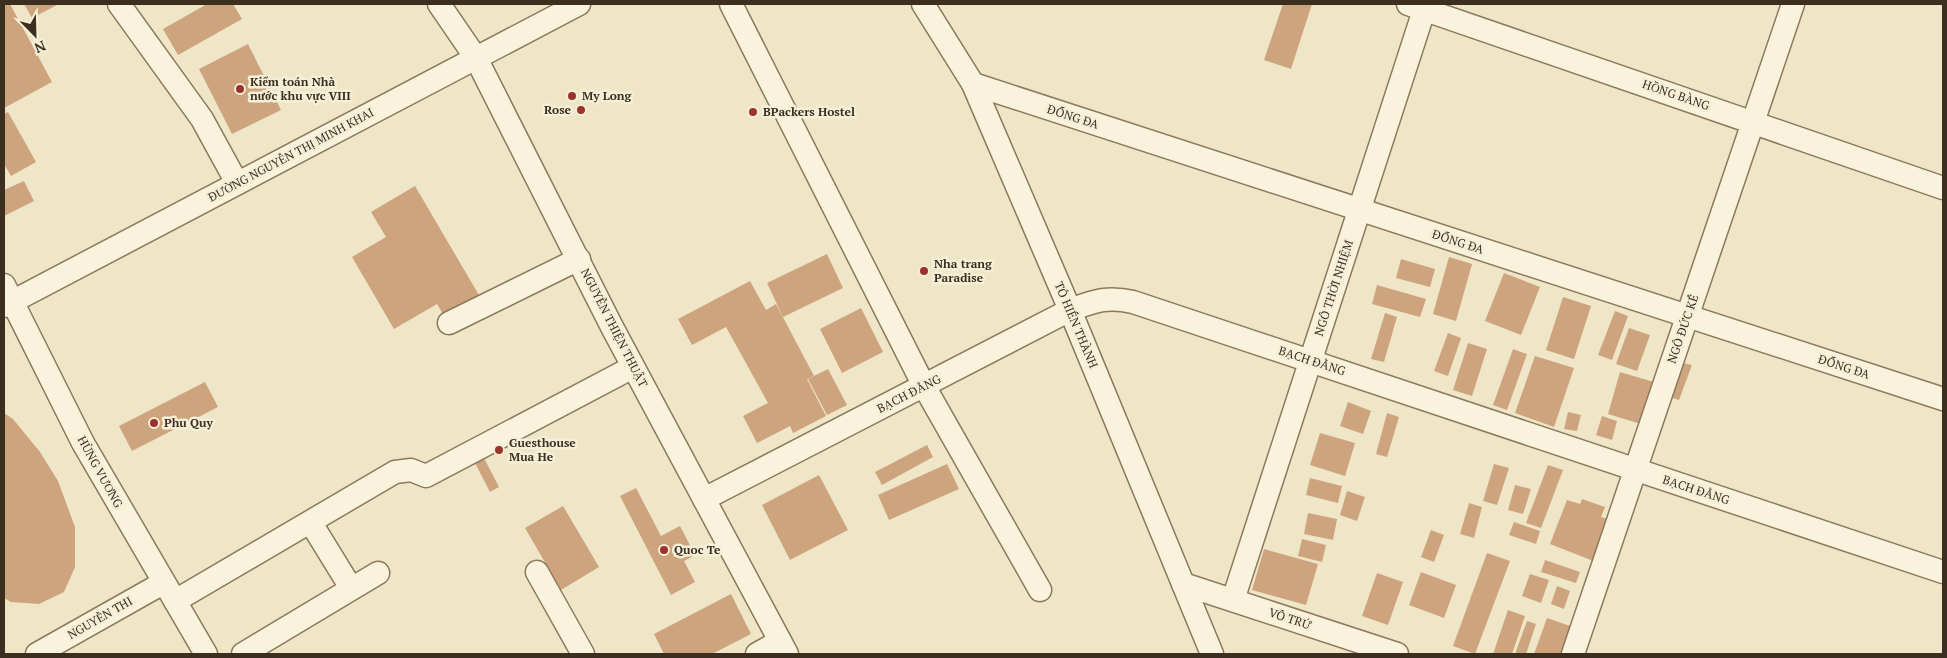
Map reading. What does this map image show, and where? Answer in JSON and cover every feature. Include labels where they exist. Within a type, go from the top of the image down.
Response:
[{"type":"street","points":[[119,4],[202,120],[238,183]]},
{"type":"street","name":"NGUYỄN THIỆN THUẬT","points":[[439,4],[476,58],[633,367],[783,648]]},
{"type":"street","name":"ĐƯỜNG NGUYỄN THỊ MINH KHAI","points":[[7,297],[238,183],[579,4]]},
{"type":"street","points":[[732,4],[924,386],[1040,590]]},
{"type":"street","name":"TÔ HIẾN THÀNH","points":[[923,4],[974,84],[1070,310],[1212,654]]},
{"type":"street","name":"NGÔ ĐỨC KẾ","points":[[1573,654],[1793,4]]},
{"type":"street","name":"HỒNG BÀNG","points":[[1420,6],[1943,188]]},
{"type":"street","name":"NGÔ THỜI NHIỆM","points":[[1233,600],[1359,209],[1420,6]]},
{"type":"street","name":"ĐỐNG ĐA","points":[[974,84],[1943,399]]},
{"type":"street","points":[[449,323],[579,259]]},
{"type":"street","name":"HÙNG VƯƠNG","points":[[7,297],[83,443],[206,654]]},
{"type":"street","name":"BẠCH ĐẰNG","points":[[704,499],[1070,310],[1095,301],[1115,298],[1133,302],[1943,572]]},
{"type":"street","points":[[175,601],[311,523],[395,472],[411,470],[426,476],[633,367]]},
{"type":"street","points":[[311,523],[351,588]]},
{"type":"street","points":[[537,572],[583,654]]},
{"type":"street","points":[[243,654],[378,573]]},
{"type":"street","name":"NGUYỄN THI","points":[[37,654],[163,582]]},
{"type":"street","name":"VÕ TRỨ","points":[[1183,584],[1398,654]]},
{"type":"street","points":[[757,654],[783,648]]},
{"type":"building","points":[[4,4],[10,4],[52,82],[4,108]]},
{"type":"building","points":[[24,4],[59,4],[32,18]]},
{"type":"building","points":[[207,4],[233,4],[242,19],[178,55],[163,29]]},
{"type":"building","points":[[1283,4],[1312,4],[1291,69],[1264,60]]},
{"type":"building","name":"Kiểm toán Nhà nước khu vực VIII","points":[[248,44],[281,110],[232,134],[199,69]]},
{"type":"building","points":[[8,112],[36,162],[11,176],[4,164],[4,114]]},
{"type":"building","points":[[24,181],[34,201],[4,216],[4,190]]},
{"type":"building","points":[[415,186],[483,302],[448,322],[437,304],[394,329],[352,257],[386,237],[371,212]]},
{"type":"building","points":[[827,254],[843,288],[783,317],[767,283]]},
{"type":"building","points":[[1449,257],[1472,264],[1456,321],[1433,314]]},
{"type":"building","points":[[1401,259],[1435,269],[1430,287],[1396,278]]},
{"type":"building","points":[[1504,273],[1540,287],[1521,335],[1485,321]]},
{"type":"building","points":[[750,281],[766,310],[776,304],[814,376],[807,379],[826,416],[793,433],[790,426],[757,443],[743,416],[768,403],[726,327],[692,345],[678,319]]},
{"type":"building","points":[[1377,285],[1426,299],[1420,317],[1372,304]]},
{"type":"building","points":[[1563,297],[1591,306],[1574,359],[1546,350]]},
{"type":"building","points":[[861,308],[883,352],[842,373],[820,329]]},
{"type":"building","points":[[1615,311],[1628,316],[1612,360],[1598,355]]},
{"type":"building","points":[[1385,313],[1397,317],[1384,362],[1371,359]]},
{"type":"building","points":[[1629,328],[1650,335],[1637,371],[1616,364]]},
{"type":"building","points":[[1448,333],[1461,338],[1448,376],[1434,371]]},
{"type":"building","points":[[1468,343],[1487,349],[1472,396],[1453,390]]},
{"type":"building","points":[[1513,349],[1527,354],[1507,410],[1493,405]]},
{"type":"building","points":[[1535,356],[1574,368],[1554,427],[1515,413]]},
{"type":"building","points":[[1683,363],[1692,365],[1679,400],[1672,398]]},
{"type":"building","points":[[828,369],[847,405],[827,415],[808,379]]},
{"type":"building","points":[[1620,372],[1657,383],[1644,425],[1608,414]]},
{"type":"building","points":[[205,382],[218,407],[132,451],[119,426]]},
{"type":"building","points":[[1348,402],[1371,411],[1363,434],[1340,426]]},
{"type":"building","points":[[1568,412],[1581,415],[1577,431],[1564,429]]},
{"type":"building","points":[[4,413],[13,419],[40,452],[58,481],[75,527],[75,567],[64,592],[39,604],[11,602],[4,598]]},
{"type":"building","points":[[1387,413],[1399,417],[1387,457],[1376,454]]},
{"type":"building","points":[[1602,416],[1617,421],[1612,440],[1596,435]]},
{"type":"building","points":[[1320,433],[1355,443],[1345,476],[1310,465]]},
{"type":"building","points":[[927,445],[933,457],[882,485],[875,472]]},
{"type":"building","points":[[484,458],[499,487],[490,492],[474,461]]},
{"type":"building","points":[[947,464],[959,489],[889,520],[878,495]]},
{"type":"building","points":[[1494,464],[1509,468],[1497,505],[1483,501]]},
{"type":"building","points":[[1548,465],[1563,470],[1541,528],[1526,523]]},
{"type":"building","points":[[819,475],[848,530],[790,560],[762,505]]},
{"type":"building","points":[[1310,478],[1342,486],[1338,503],[1306,495]]},
{"type":"building","points":[[1515,485],[1531,489],[1523,514],[1508,510]]},
{"type":"building","points":[[636,488],[661,536],[680,526],[695,555],[684,561],[695,582],[671,595],[620,496]]},
{"type":"building","points":[[1347,491],[1365,497],[1357,521],[1340,515]]},
{"type":"building","points":[[1582,499],[1605,507],[1601,517],[1610,520],[1596,562],[1550,544],[1567,500],[1580,504]]},
{"type":"building","points":[[1469,503],[1482,507],[1474,538],[1460,534]]},
{"type":"building","points":[[563,506],[599,567],[561,590],[525,528]]},
{"type":"building","points":[[1308,513],[1337,519],[1333,540],[1304,534]]},
{"type":"building","points":[[1514,522],[1540,531],[1536,544],[1509,535]]},
{"type":"building","points":[[1431,530],[1444,535],[1434,562],[1421,557]]},
{"type":"building","points":[[1302,539],[1326,545],[1322,562],[1298,556]]},
{"type":"building","points":[[1264,549],[1318,564],[1306,605],[1252,590]]},
{"type":"building","points":[[1487,553],[1510,561],[1475,654],[1453,646]]},
{"type":"building","points":[[1545,560],[1580,572],[1576,583],[1541,572]]},
{"type":"building","points":[[1421,572],[1456,585],[1444,618],[1409,605]]},
{"type":"building","points":[[1377,573],[1403,582],[1388,625],[1362,616]]},
{"type":"building","points":[[1530,574],[1549,580],[1541,603],[1522,596]]},
{"type":"building","points":[[1557,586],[1570,591],[1564,609],[1551,604]]},
{"type":"building","points":[[731,594],[751,634],[712,654],[664,654],[654,634]]},
{"type":"building","points":[[1508,610],[1525,616],[1512,654],[1493,654]]},
{"type":"building","points":[[1547,618],[1576,628],[1567,654],[1534,654]]},
{"type":"building","points":[[1527,621],[1536,624],[1526,654],[1515,654]]},
{"type":"place","name":"Kiểm toán Nhà nước khu vực VIII","points":[[240,89]]},
{"type":"place","name":"My Long","points":[[572,96]]},
{"type":"place","name":"Rose","points":[[581,110]]},
{"type":"place","name":"BPackers Hostel","points":[[753,112]]},
{"type":"place","name":"Nha trang Paradise","points":[[924,271]]},
{"type":"place","name":"Phu Quy","points":[[154,423]]},
{"type":"place","name":"Guesthouse Mua He","points":[[499,450]]},
{"type":"place","name":"Quoc Te","points":[[664,550]]}]
